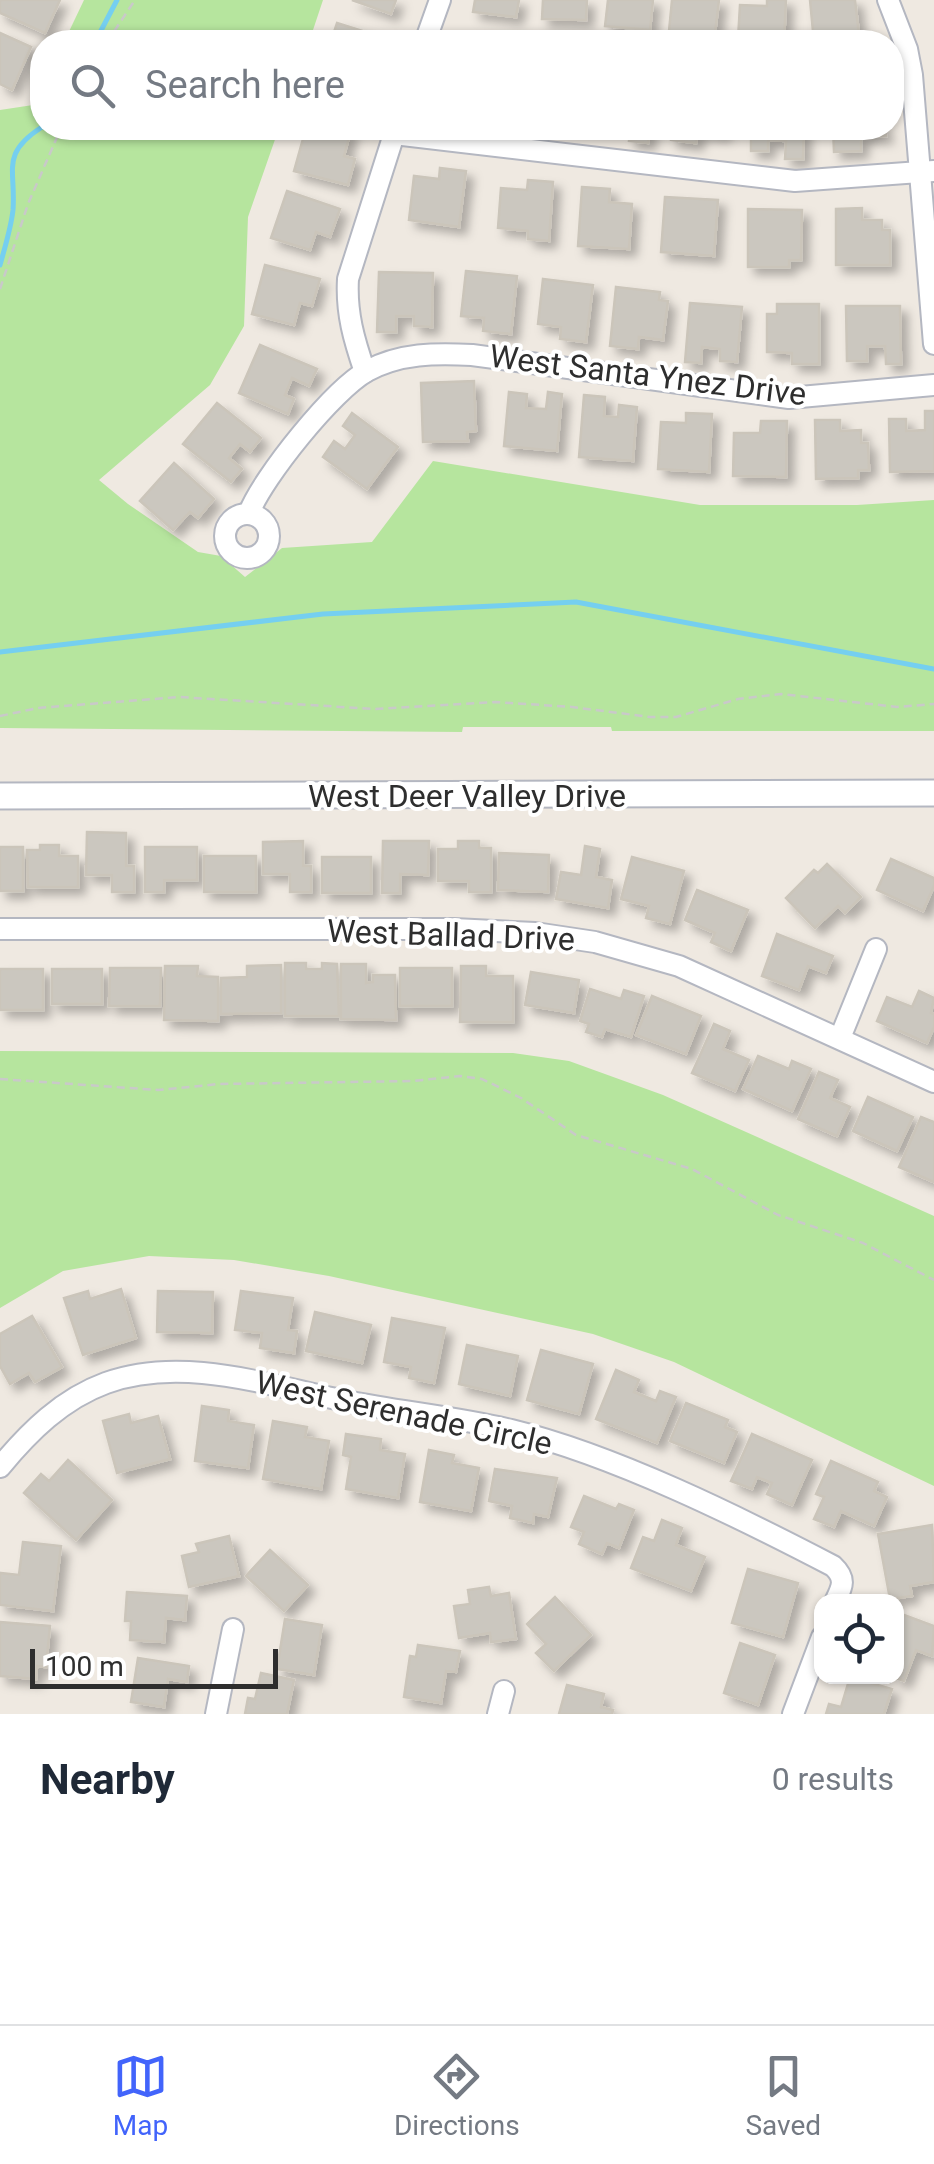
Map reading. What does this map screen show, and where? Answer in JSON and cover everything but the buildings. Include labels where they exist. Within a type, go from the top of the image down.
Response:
[{"type":"street","points":[[429,30],[440,0]]},
{"type":"street","points":[[888,0],[899,30]]},
{"type":"street","points":[[904,43],[927,171],[934,344]]},
{"type":"street","points":[[249,513],[256,495],[281,462],[330,405],[365,372],[349,319],[348,279],[392,140]]},
{"type":"street","points":[[472,140],[794,182],[927,171]]},
{"type":"street","name":"West Santa Ynez Drive","points":[[365,372],[431,352],[789,398],[934,385]]},
{"type":"street","name":"West Deer Valley Drive","points":[[0,796],[934,793]]},
{"type":"street","name":"West Ballad Drive","points":[[0,928],[454,929],[535,933],[595,942],[679,966],[934,1082]]},
{"type":"street","points":[[840,1038],[876,949]]},
{"type":"street","name":"West Serenade Circle","points":[[0,1467],[43,1421],[108,1382],[179,1372],[248,1379],[350,1402],[436,1414],[514,1431],[577,1452],[696,1501],[833,1566],[843,1578],[839,1594]]},
{"type":"street","points":[[216,1714],[233,1629]]},
{"type":"street","points":[[792,1714],[814,1658]]},
{"type":"street","points":[[498,1714],[504,1692]]},
{"type":"path","points":[[115,30],[136,0]]},
{"type":"path","points":[[0,290],[28,204],[56,140]]},
{"type":"path","points":[[0,716],[38,708],[179,697],[375,710],[496,702],[650,718],[676,718],[738,699],[769,695],[807,695],[897,707],[934,704]]},
{"type":"path","points":[[0,1080],[158,1090],[218,1084],[413,1081],[460,1076],[482,1079],[502,1086],[576,1135],[692,1169],[798,1224],[848,1237],[934,1280]]},
{"type":"green space","points":[[84,0],[323,0],[313,30],[70,30]]},
{"type":"green space","points":[[30,105],[30,140],[275,140],[248,217],[244,326],[210,385],[99,480],[198,552],[221,556],[245,577],[282,548],[372,542],[433,461],[700,505],[857,505],[934,500],[934,731],[0,728],[0,110]]},
{"type":"green space","points":[[0,1051],[513,1053],[569,1061],[663,1095],[934,1216],[934,1486],[674,1362],[593,1334],[329,1276],[234,1260],[149,1256],[63,1271],[0,1308]]},
{"type":"waterway","points":[[101,30],[117,0]]},
{"type":"waterway","points":[[0,265],[12,217],[15,154],[30,136]]},
{"type":"waterway","points":[[0,652],[323,614],[576,602],[934,669]]}]
